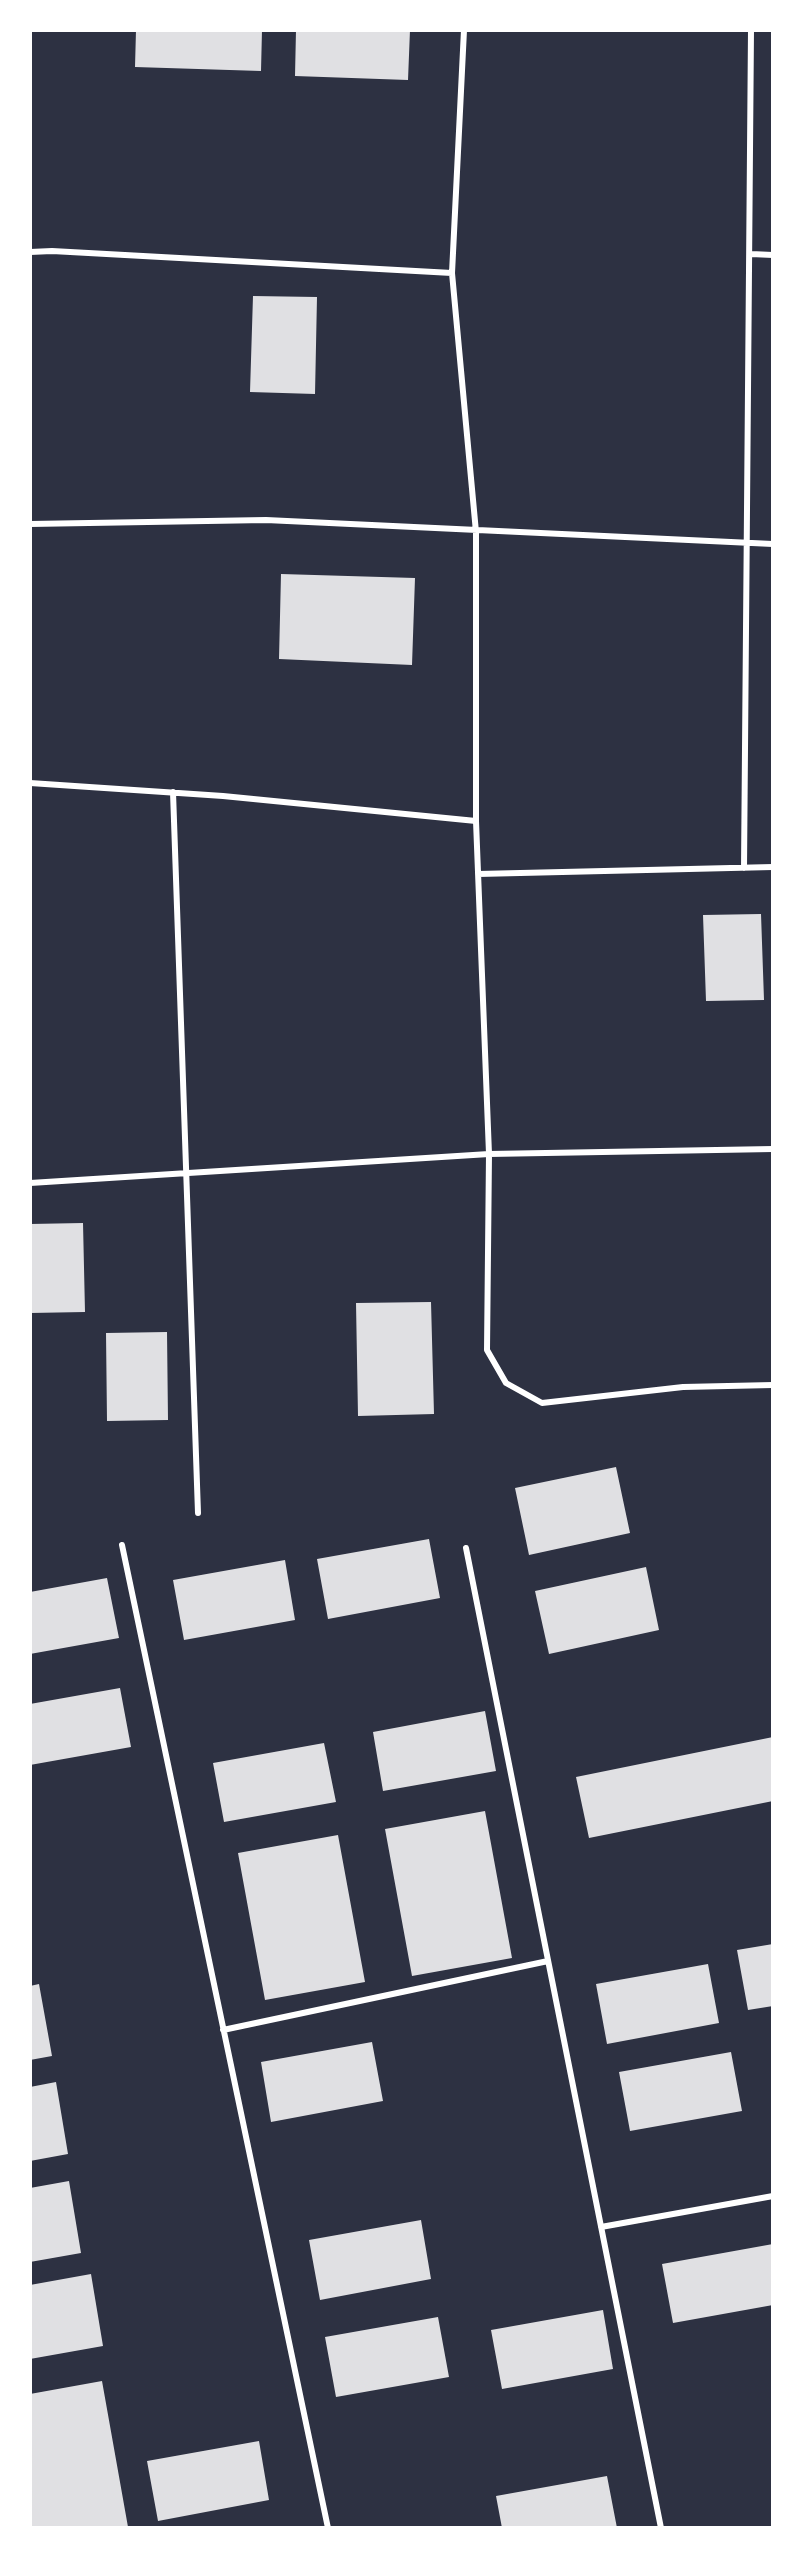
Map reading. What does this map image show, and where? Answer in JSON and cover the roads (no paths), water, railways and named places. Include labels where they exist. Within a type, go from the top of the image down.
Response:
[{"type":"street","points":[[464,30],[452,273],[476,532],[476,821],[489,1154],[487,1350],[506,1383],[542,1403],[683,1387],[773,1384]]},
{"type":"street","points":[[744,868],[751,254],[751,30]]},
{"type":"street","points":[[30,252],[52,251],[452,273]]},
{"type":"street","points":[[751,254],[773,255]]},
{"type":"street","points":[[30,524],[266,520],[476,532],[773,544]]},
{"type":"street","points":[[30,783],[173,792],[476,821]]},
{"type":"street","points":[[173,792],[198,1513]]},
{"type":"street","points":[[478,874],[773,867]]},
{"type":"street","points":[[30,1183],[489,1154],[773,1149]]},
{"type":"street","points":[[122,1545],[328,2528]]},
{"type":"street","points":[[466,1548],[661,2528]]},
{"type":"street","points":[[223,2030],[548,1962]]},
{"type":"street","points":[[601,2227],[773,2196]]}]
